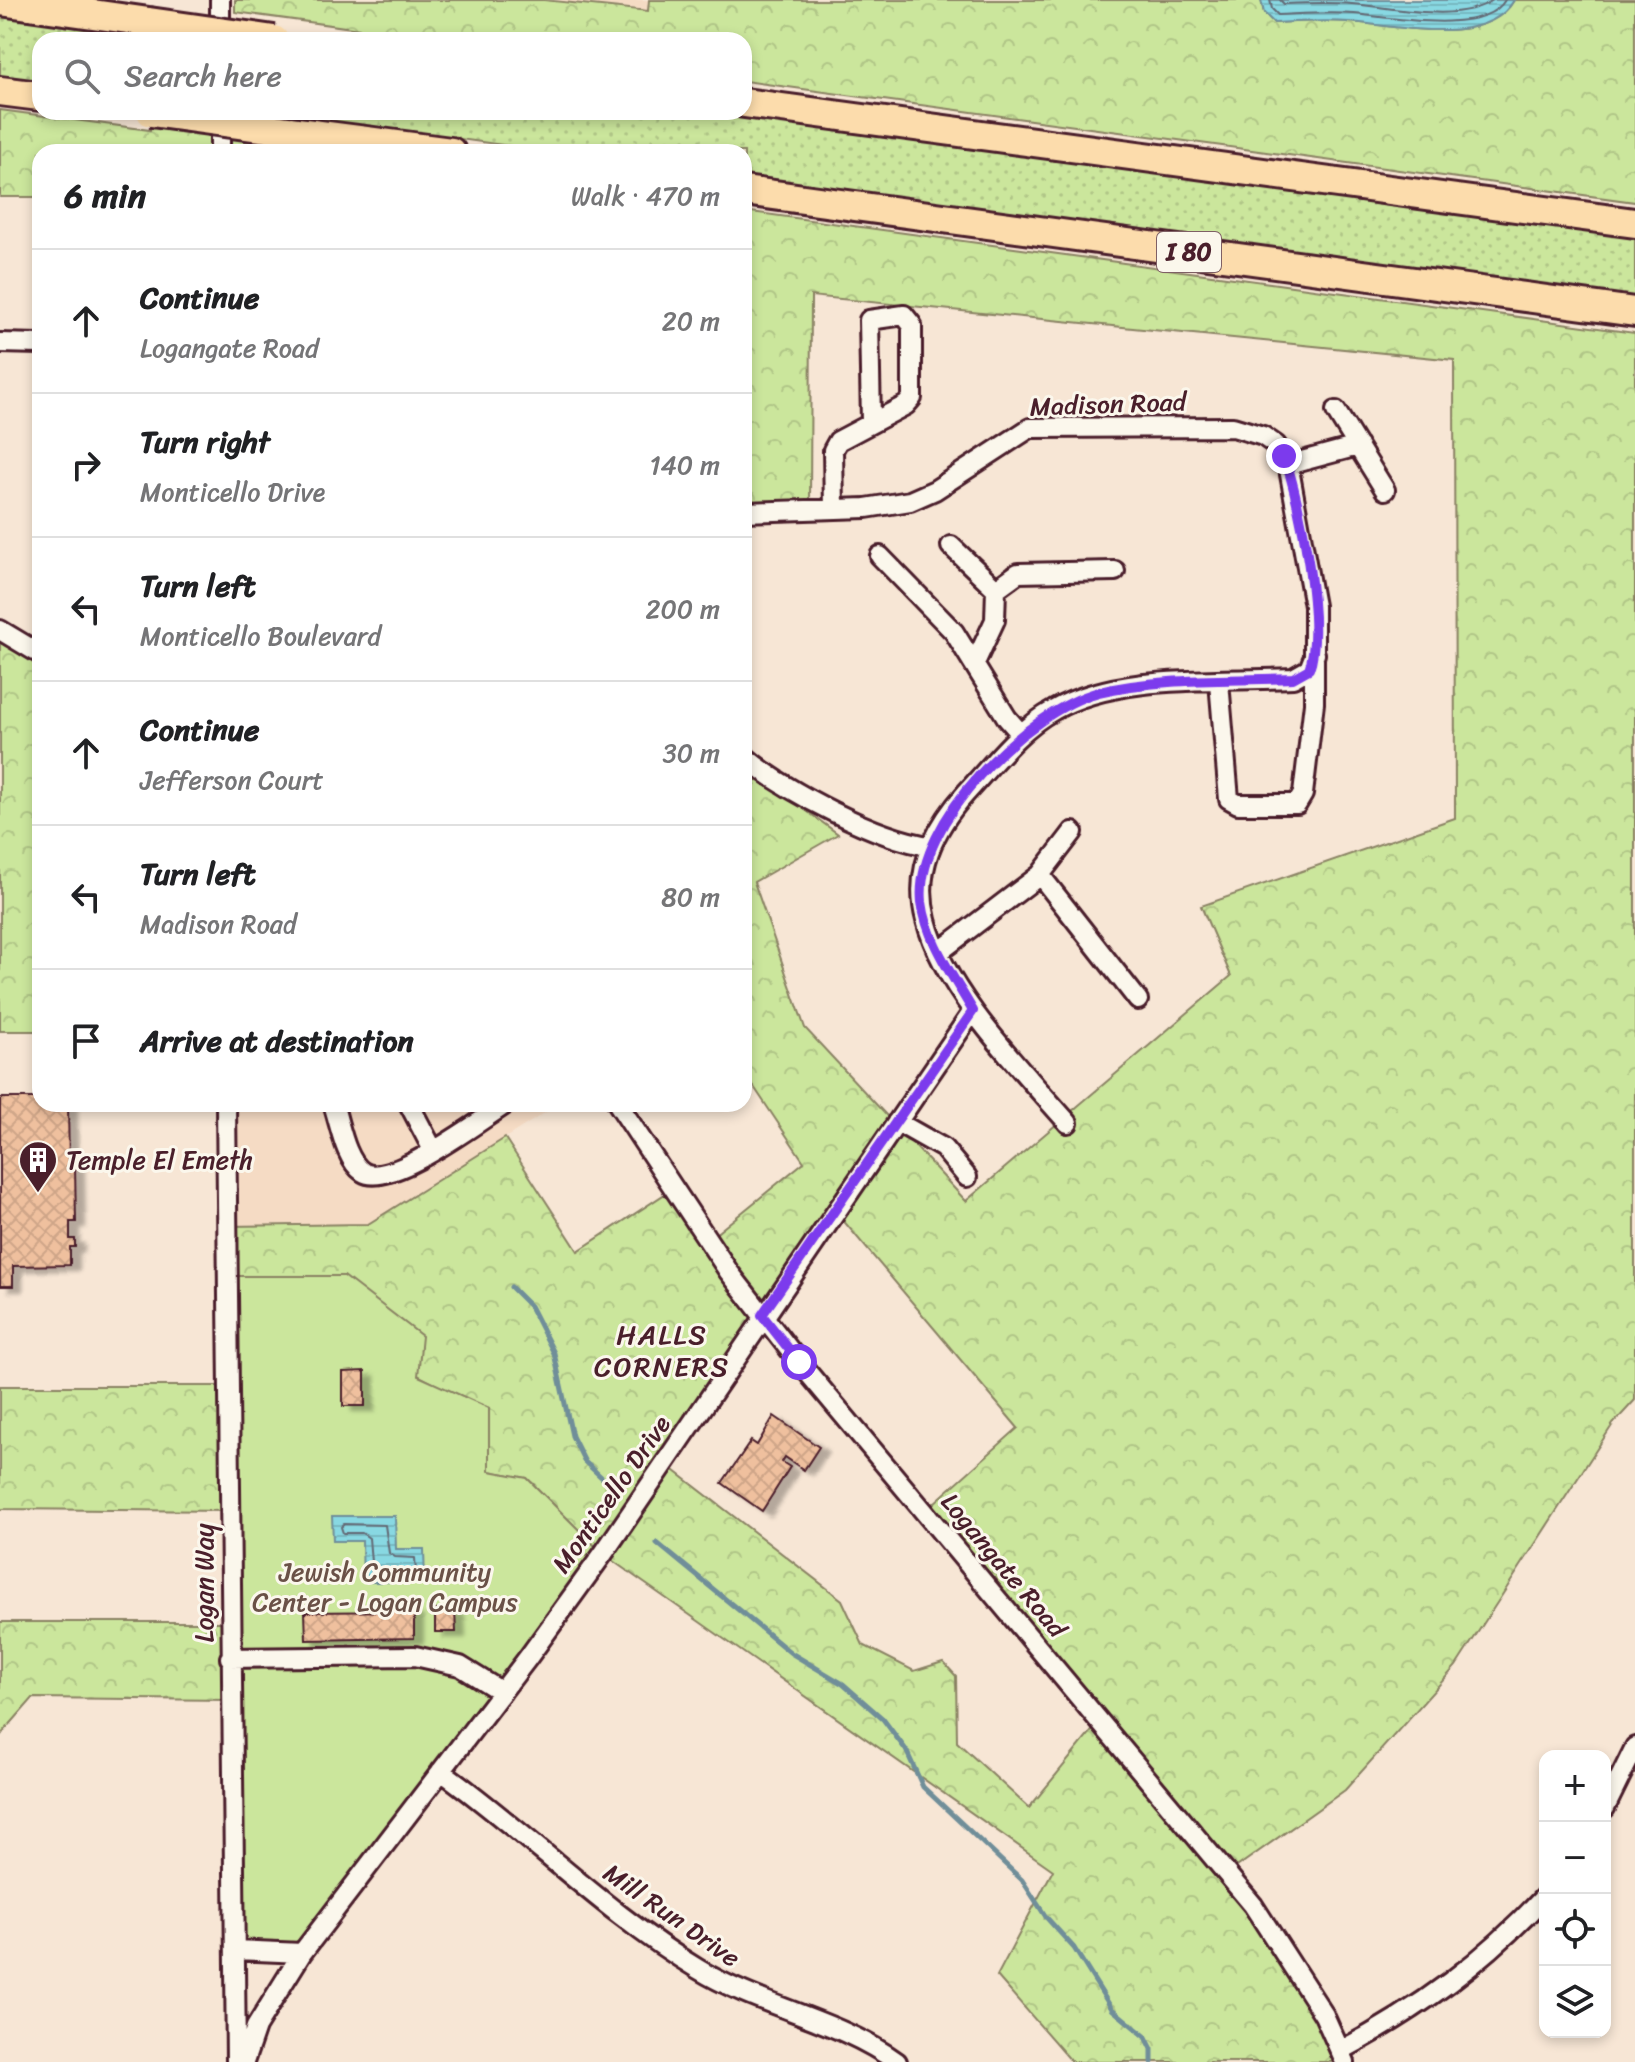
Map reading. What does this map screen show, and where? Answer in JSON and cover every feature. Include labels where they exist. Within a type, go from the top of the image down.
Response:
[{"type":"highway","points":[[0,1],[218,32]]},
{"type":"highway","points":[[0,91],[32,95]]},
{"type":"highway","points":[[752,104],[1635,223]]},
{"type":"highway","points":[[209,120],[389,144]]},
{"type":"highway","name":"I 80","points":[[752,192],[1635,312]]},
{"type":"street","points":[[220,0],[220,32]]},
{"type":"street","points":[[220,120],[220,144]]},
{"type":"street","points":[[834,509],[833,450],[838,441],[906,405],[912,398],[912,325],[904,315],[869,320],[871,422]]},
{"type":"street","points":[[0,343],[32,344]]},
{"type":"street","points":[[1336,411],[1385,490]]},
{"type":"street","name":"Madison Road","points":[[752,512],[881,507],[910,501],[935,490],[1030,428],[1233,427],[1263,436],[1276,445],[1287,465],[1314,606],[1314,703],[1303,794],[1297,804],[1238,804],[1229,799],[1219,682]]},
{"type":"street","points":[[1287,465],[1358,446]]},
{"type":"street","points":[[951,546],[996,589],[995,620],[975,663]]},
{"type":"street","points":[[880,556],[954,632],[1007,718],[1021,734]]},
{"type":"street","points":[[996,589],[1018,573],[1115,571]]},
{"type":"street","points":[[0,630],[32,649]]},
{"type":"street","points":[[1068,1123],[973,1011],[939,952],[922,903],[923,874],[930,846],[950,811],[1021,734],[1052,711],[1101,692],[1137,686],[1293,678],[1309,669],[1315,653]]},
{"type":"street","points":[[752,763],[766,775],[820,804],[908,843],[930,846]]},
{"type":"street","points":[[939,952],[1040,875],[1073,832]]},
{"type":"street","points":[[1040,875],[1138,1000]]},
{"type":"street","name":"Monticello Drive","points":[[244,2062],[256,2027],[302,1953],[502,1692],[665,1464],[762,1315],[973,1011]]},
{"type":"street","name":"Logan Way","points":[[226,1112],[236,2062]]},
{"type":"street","points":[[336,1112],[352,1160],[364,1172],[388,1174],[493,1112]]},
{"type":"street","points":[[413,1112],[433,1150]]},
{"type":"street","name":"Logangate Road","points":[[623,1112],[729,1272],[762,1315],[1253,1905],[1324,2015],[1343,2056]]},
{"type":"street","points":[[897,1122],[943,1148],[967,1177]]},
{"type":"street","points":[[230,1658],[415,1656],[460,1666],[502,1692]]},
{"type":"street","points":[[1611,1796],[1635,1747]]},
{"type":"street","name":"Mill Run Drive","points":[[441,1771],[603,1901],[697,1968],[752,1997],[846,2034],[897,2062]]},
{"type":"street","points":[[1343,2056],[1459,1979],[1508,1936],[1539,1902]]},
{"type":"street","points":[[235,1950],[302,1953]]},
{"type":"shaded area","points":[[544,0],[649,0],[649,11]]},
{"type":"shaded area","points":[[226,1112],[546,1112],[368,1224],[227,1226]]},
{"type":"green space","points":[[235,0],[544,0],[648,11],[649,0],[1261,0],[1264,13],[1274,23],[1341,21],[1439,30],[1483,24],[1501,15],[1514,0],[1635,0],[1635,202],[752,82],[752,32],[381,32],[235,12]]},
{"type":"green space","points":[[0,16],[126,32],[32,32],[32,80],[0,76]]},
{"type":"green space","points":[[0,110],[32,114],[32,120],[75,120],[150,130],[151,120],[209,120],[289,131],[288,144],[32,144],[32,197],[0,197]]},
{"type":"green space","points":[[752,117],[1635,238],[1635,299],[752,179],[752,144],[496,144],[323,120],[752,120]]},
{"type":"green space","points":[[752,212],[1635,333],[1635,1400],[1613,1424],[1456,1666],[1345,1790],[1227,1874],[1345,2062],[1072,2062],[997,1976],[1053,1870],[603,1554],[527,1478],[488,1471],[489,1408],[452,1393],[227,1276],[227,1226],[368,1224],[505,1138],[578,1251],[674,1188],[708,1240],[804,1162],[752,1084],[752,771],[838,834],[754,882],[805,1028],[966,1201],[1231,976],[1201,906],[1455,818],[1454,360],[811,296],[810,510],[752,512]],"holes":[[[836,1212],[1018,1428],[925,1511],[1100,1721],[1029,1808],[957,1742],[956,1676],[943,1662],[914,1671],[863,1645],[842,1600],[666,1464]]]},
{"type":"green space","points":[[0,630],[32,649],[32,1031],[0,1031]]},
{"type":"green space","name":"Jewish Community Center - Logan Campus","points":[[227,1276],[344,1276],[422,1336],[418,1376],[489,1408],[489,1471],[527,1478],[603,1554],[302,1953],[235,1950]]},
{"type":"green space","points":[[0,1386],[228,1386],[229,1511],[0,1509]]},
{"type":"green space","points":[[0,1622],[230,1622],[230,1700],[33,1698],[0,1736]]},
{"type":"water","points":[[1261,0],[1514,0],[1501,15],[1483,24],[1439,30],[1340,21],[1274,23],[1264,13]]},
{"type":"water","points":[[332,1516],[395,1516],[396,1549],[424,1549],[425,1582],[363,1582],[362,1541],[333,1541]]},
{"type":"building","name":"Temple El Emeth","points":[[0,1098],[32,1098],[32,1112],[68,1112],[69,1165],[75,1165],[76,1222],[70,1222],[70,1239],[75,1239],[75,1247],[70,1247],[70,1265],[13,1266],[13,1286],[0,1286]]},
{"type":"building","points":[[365,1371],[365,1406],[343,1406],[343,1372]]},
{"type":"building","points":[[774,1416],[819,1447],[804,1470],[785,1457],[782,1462],[790,1467],[762,1511],[722,1483],[751,1441],[757,1445]]},
{"type":"building","points":[[435,1610],[455,1610],[456,1632],[435,1632]]},
{"type":"building","points":[[414,1611],[414,1638],[306,1640],[305,1612]]},
{"type":"waterway","points":[[511,1287],[530,1306],[554,1353],[572,1436],[585,1462],[611,1486]]},
{"type":"waterway","points":[[657,1543],[791,1653],[843,1684],[883,1719],[906,1750],[923,1787],[1022,1880],[1046,1917],[1074,1948],[1112,2009],[1146,2037],[1152,2049],[1152,2062]]},
{"type":"place","name":"Temple El Emeth","points":[[38,1194]]},
{"type":"district","name":"HALLS CORNERS","points":[[662,1350]]},
{"type":"route","points":[[799,1362],[762,1315],[973,1011],[937,948],[925,918],[923,874],[935,834],[950,811],[1021,734],[1052,711],[1074,700],[1137,686],[1293,678],[1309,669],[1315,653],[1314,606],[1284,456]]}]
